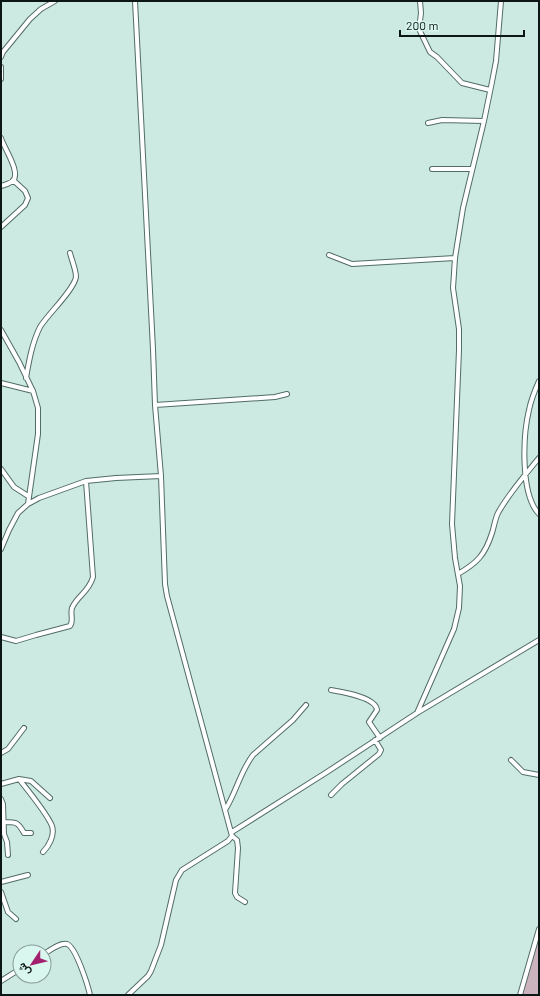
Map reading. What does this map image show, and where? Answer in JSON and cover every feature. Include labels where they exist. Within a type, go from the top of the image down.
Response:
[{"type":"street","points":[[1,57],[7,47],[30,19],[41,9],[55,1]]},
{"type":"street","points":[[134,1],[153,341],[155,405],[161,476],[165,584],[225,810],[232,834],[237,840],[238,848],[235,893],[237,897],[245,902]]},
{"type":"street","points":[[420,1],[421,13],[419,29],[430,52],[437,57],[462,83],[490,90]]},
{"type":"street","points":[[417,713],[454,629],[460,596],[453,547],[452,524],[459,350],[459,329],[453,288],[455,258],[463,208],[484,121],[496,61],[501,1]]},
{"type":"street","points":[[1,67],[1,79]]},
{"type":"street","points":[[428,123],[442,120],[484,121]]},
{"type":"street","points":[[1,138],[14,169],[14,180]]},
{"type":"street","points":[[432,169],[472,169]]},
{"type":"street","points":[[1,186],[14,180]]},
{"type":"street","points":[[1,227],[25,205],[28,198],[25,191],[14,180]]},
{"type":"street","points":[[26,378],[30,355],[38,332],[52,311],[68,292],[75,280],[75,272],[70,253]]},
{"type":"street","points":[[329,255],[352,264],[455,258]]},
{"type":"street","points":[[1,330],[13,350],[33,391],[38,408],[38,434],[28,504]]},
{"type":"street","points":[[1,379],[3,384],[33,391]]},
{"type":"street","points":[[539,381],[528,410],[525,433],[528,494],[539,514]]},
{"type":"street","points":[[155,405],[275,398],[287,394]]},
{"type":"street","points":[[458,574],[472,566],[479,560],[486,550],[498,514],[539,458]]},
{"type":"street","points":[[1,469],[14,487],[28,496]]},
{"type":"street","points":[[1,549],[16,516],[28,504],[86,481],[161,476]]},
{"type":"street","points":[[1,636],[12,641],[20,640],[36,634],[70,626],[72,623],[72,608],[90,587],[93,577],[86,481]]},
{"type":"street","points":[[128,995],[151,971],[161,945],[176,880],[182,870],[228,841],[232,834],[417,713],[539,640]]},
{"type":"street","points":[[331,690],[361,697],[376,705],[377,710],[369,722],[378,739],[381,750],[379,754],[342,784],[331,795]]},
{"type":"street","points":[[225,810],[232,799],[248,762],[267,741],[293,720],[306,705]]},
{"type":"street","points":[[1,753],[8,749],[24,728]]},
{"type":"street","points":[[511,760],[523,772],[539,775]]},
{"type":"street","points":[[1,784],[19,780],[31,781],[50,798]]},
{"type":"street","points":[[19,780],[52,826],[51,841],[43,852]]},
{"type":"street","points":[[1,799],[3,804],[4,834],[7,842],[8,854]]},
{"type":"street","points":[[4,822],[16,822],[20,825],[24,833],[31,833]]},
{"type":"street","points":[[1,882],[28,875]]},
{"type":"street","points":[[1,892],[8,912],[16,919]]},
{"type":"street","points":[[520,995],[537,941],[539,929]]},
{"type":"street","points":[[52,950],[65,943],[71,948],[82,971],[90,995]]},
{"type":"street","points":[[1,981],[12,974]]},
{"type":"shaded area","points":[[539,940],[539,995],[520,995],[537,941]]}]
